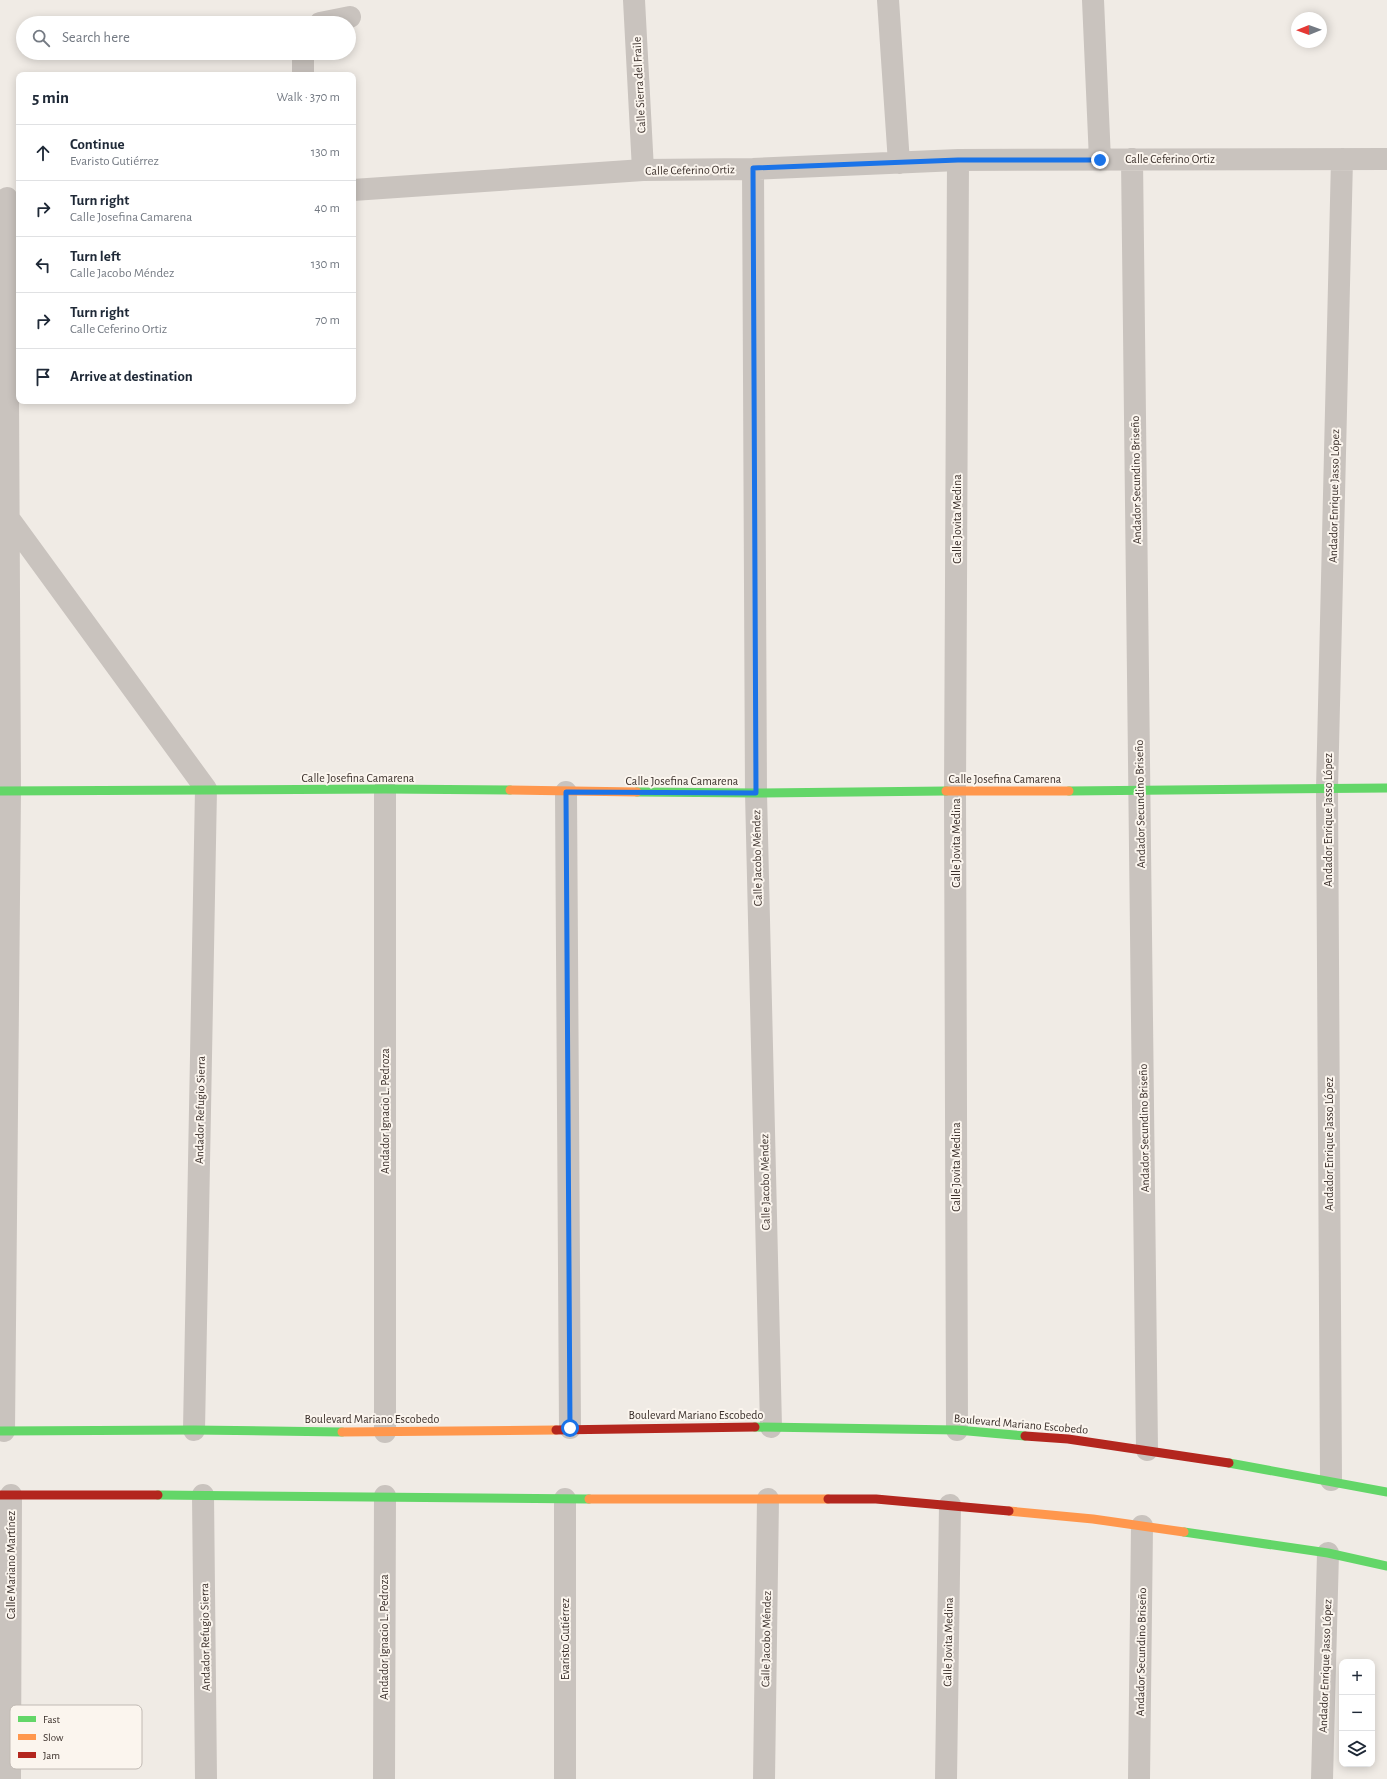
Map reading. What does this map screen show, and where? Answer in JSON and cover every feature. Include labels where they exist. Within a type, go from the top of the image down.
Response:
[{"type":"street","name":"Calle Sierra del Fraile","points":[[634,0],[643,170]]},
{"type":"street","points":[[888,0],[899,163]]},
{"type":"street","points":[[1093,0],[1100,160]]},
{"type":"street","points":[[303,60],[303,72]]},
{"type":"street","name":"Andador Secundino Briseño","points":[[1132,159],[1148,1450]]},
{"type":"street","name":"Andador Enrique Jasso López","points":[[1331,1480],[1327,789],[1342,159]]},
{"type":"street","name":"Calle Ceferino Ortiz","points":[[356,190],[643,170],[753,168],[958,160],[1387,159]]},
{"type":"street","name":"Calle Jovita Medina","points":[[957,1430],[955,792],[958,160]]},
{"type":"street","name":"Calle Jacobo Méndez","points":[[753,168],[756,793],[771,1427]]},
{"type":"street","points":[[2,1431],[5,791],[10,520],[9,198]]},
{"type":"street","points":[[10,520],[206,790]]},
{"type":"street","name":"Calle Josefina Camarena","points":[[5,791],[385,789],[756,793],[1387,788]]},
{"type":"street","name":"Andador Ignacio L. Pedroza","points":[[385,789],[385,1432]]},
{"type":"street","name":"Andador Refugio Sierra","points":[[194,1430],[206,790]]},
{"type":"street","points":[[566,792],[570,1428]]},
{"type":"street","name":"Boulevard Mariano Escobedo","points":[[2,1431],[194,1430],[385,1432],[570,1428],[771,1427],[957,1430],[1068,1439],[1148,1450],[1331,1480],[1387,1492]]},
{"type":"street","points":[[5,1495],[203,1494],[565,1499],[876,1499],[1093,1519],[1328,1553],[1387,1566]]},
{"type":"street","name":"Andador Refugio Sierra","points":[[203,1494],[206,1779]]},
{"type":"street","name":"Calle Mariano Martínez","points":[[5,1495],[10,1779]]},
{"type":"street","name":"Andador Ignacio L. Pedroza","points":[[384,1779],[385,1496]]},
{"type":"street","name":"Evaristo Gutiérrez","points":[[565,1499],[565,1779]]},
{"type":"street","name":"Calle Jacobo Méndez","points":[[764,1779],[768,1499]]},
{"type":"street","name":"Calle Jovita Medina","points":[[946,1779],[950,1505]]},
{"type":"street","name":"Andador Secundino Briseño","points":[[1139,1779],[1142,1526]]},
{"type":"street","name":"Andador Enrique Jasso López","points":[[1322,1779],[1328,1553]]},
{"type":"traffic: fast","points":[[1069,791],[1387,788]]},
{"type":"traffic: fast","points":[[0,791],[385,789],[510,790]]},
{"type":"traffic: fast","points":[[637,792],[756,793],[946,791]]},
{"type":"traffic: fast","points":[[755,1427],[957,1430],[1025,1436]]},
{"type":"traffic: fast","points":[[0,1431],[194,1430],[342,1432]]},
{"type":"traffic: fast","points":[[1229,1463],[1387,1492]]},
{"type":"traffic: fast","points":[[158,1495],[589,1499]]},
{"type":"traffic: fast","points":[[1184,1532],[1328,1553],[1387,1566]]},
{"type":"traffic: slow","points":[[510,790],[637,792]]},
{"type":"traffic: slow","points":[[946,791],[1069,791]]},
{"type":"traffic: slow","points":[[342,1432],[556,1430]]},
{"type":"traffic: slow","points":[[589,1499],[828,1499]]},
{"type":"traffic: slow","points":[[1009,1511],[1093,1519],[1184,1532]]},
{"type":"traffic: jam","points":[[556,1430],[755,1427]]},
{"type":"traffic: jam","points":[[1025,1436],[1068,1439],[1229,1463]]},
{"type":"traffic: jam","points":[[0,1495],[158,1495]]},
{"type":"traffic: jam","points":[[828,1499],[876,1499],[1009,1511]]},
{"type":"route","points":[[570,1428],[566,792],[756,793],[753,168],[958,160],[1100,160]]}]
